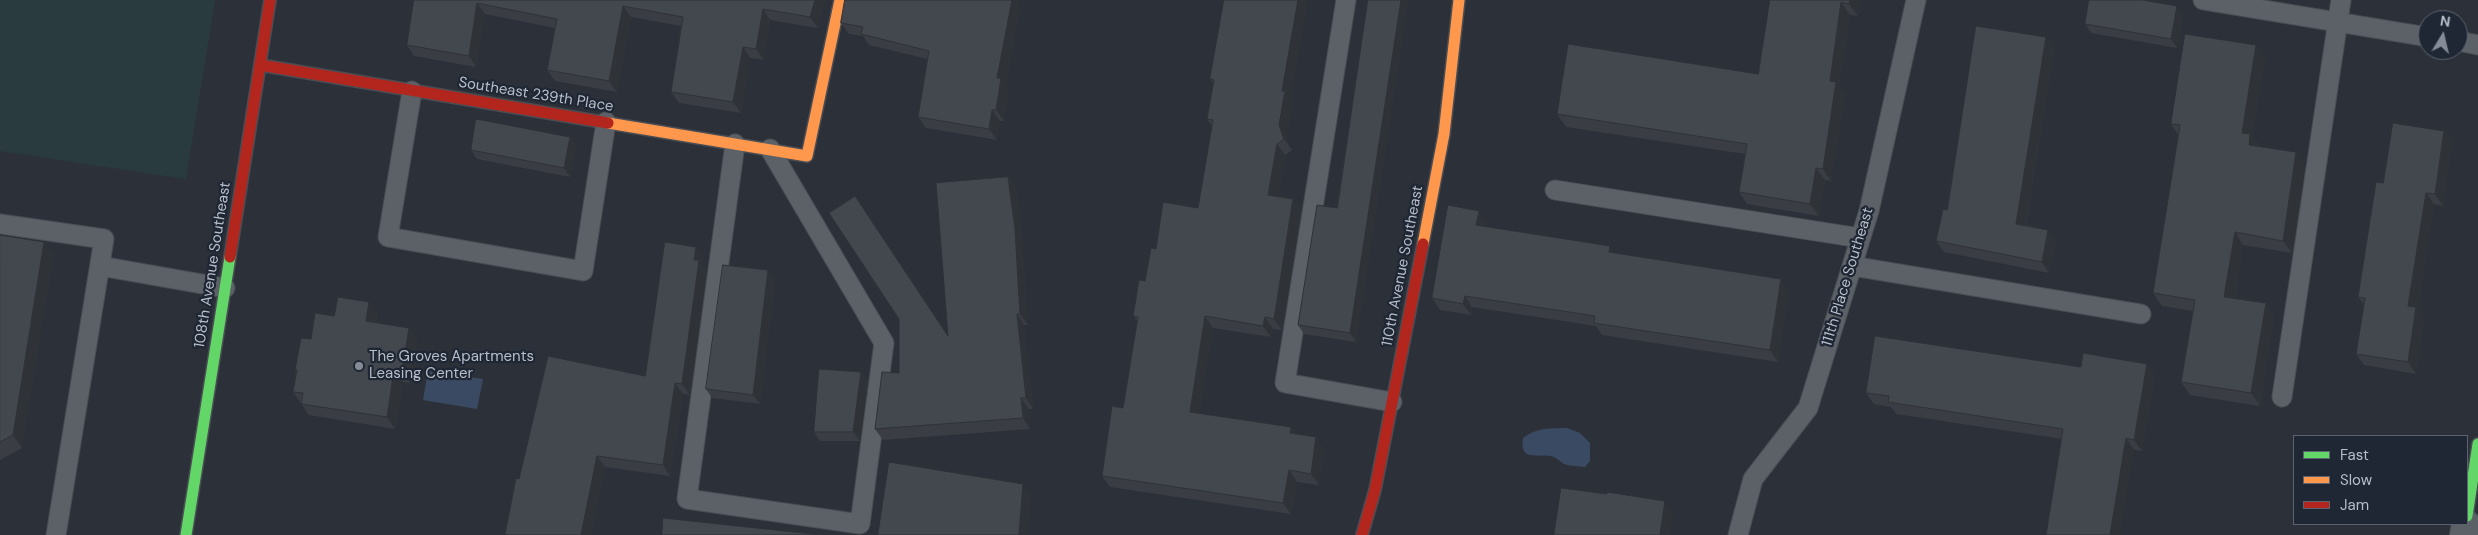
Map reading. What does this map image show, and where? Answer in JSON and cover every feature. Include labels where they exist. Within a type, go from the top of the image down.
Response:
[{"type":"street","name":"108th Avenue Southeast","points":[[186,535],[270,0]]},
{"type":"street","name":"Southeast 239th Place","points":[[260,65],[806,156],[840,0]]},
{"type":"street","name":"110th Avenue Southeast","points":[[1362,535],[1375,490],[1444,134],[1459,0]]},
{"type":"street","points":[[2470,509],[2478,444]]},
{"type":"lane","points":[[1346,0],[1285,383],[1392,402]]},
{"type":"lane","name":"111th Place Southeast","points":[[1738,535],[1753,479],[1808,408],[1868,211],[1916,0]]},
{"type":"lane","points":[[2203,0],[2418,35]]},
{"type":"lane","points":[[2282,397],[2341,0]]},
{"type":"lane","points":[[412,91],[388,237],[583,271],[606,122]]},
{"type":"lane","points":[[734,144],[687,499],[860,524],[884,343],[770,149]]},
{"type":"lane","points":[[1556,190],[1860,238]]},
{"type":"lane","points":[[0,224],[104,239],[56,535]]},
{"type":"lane","points":[[100,266],[225,288]]},
{"type":"lane","points":[[1852,266],[2141,314]]},
{"type":"shaded area","points":[[0,0],[215,0],[186,179],[0,151]]},
{"type":"water","points":[[428,371],[483,379],[477,409],[423,400]]},
{"type":"water","points":[[1567,428],[1580,433],[1590,443],[1590,461],[1585,467],[1566,465],[1554,457],[1532,455],[1524,451],[1523,438],[1533,432],[1544,429]]},
{"type":"building","points":[[414,0],[815,0],[810,17],[763,9],[756,49],[743,47],[733,102],[671,92],[683,17],[623,6],[609,81],[547,70],[557,19],[477,3],[469,56],[407,45]]},
{"type":"building","points":[[845,0],[1012,0],[997,78],[1001,78],[996,110],[992,110],[989,129],[918,117],[929,51],[861,34],[863,27],[841,23]]},
{"type":"building","points":[[1224,0],[1298,0],[1282,91],[1285,91],[1279,125],[1284,139],[1277,144],[1268,195],[1293,199],[1274,319],[1265,317],[1263,326],[1205,316],[1190,412],[1291,427],[1290,433],[1316,437],[1311,474],[1289,470],[1283,503],[1102,476],[1112,406],[1123,408],[1138,317],[1133,316],[1139,280],[1145,281],[1151,248],[1156,249],[1163,202],[1198,208],[1213,120],[1207,119],[1214,80],[1210,79]]},
{"type":"building","points":[[1368,0],[1401,0],[1350,333],[1298,325],[1317,205],[1337,208]]},
{"type":"building","points":[[1770,0],[1850,0],[1849,4],[1841,2],[1830,81],[1836,82],[1823,169],[1816,168],[1810,204],[1739,192],[1747,144],[1557,114],[1568,44],[1758,74]]},
{"type":"building","points":[[2089,0],[2143,0],[2177,6],[2171,39],[2085,24]]},
{"type":"building","points":[[1976,26],[2046,37],[2016,224],[2048,230],[2042,262],[1936,241],[1943,209],[1947,210]]},
{"type":"building","points":[[2185,34],[2256,45],[2242,133],[2250,134],[2249,145],[2296,152],[2283,241],[2235,232],[2224,297],[2266,303],[2251,393],[2181,382],[2195,300],[2153,293],[2180,125],[2171,124]]},
{"type":"building","points":[[476,119],[570,137],[564,168],[471,150]]},
{"type":"building","points":[[2393,123],[2444,131],[2435,194],[2426,193],[2408,306],[2416,307],[2408,362],[2356,354],[2365,298],[2358,297],[2376,182],[2383,183]]},
{"type":"building","points":[[1008,177],[1015,229],[1020,314],[1017,314],[1026,398],[1021,398],[1023,418],[875,429],[882,372],[899,373],[899,319],[829,213],[855,196],[948,336],[936,183]]},
{"type":"building","points":[[1448,205],[1479,211],[1476,225],[1610,246],[1609,252],[1781,279],[1770,350],[1594,323],[1595,316],[1465,296],[1463,304],[1432,298]]},
{"type":"building","points":[[0,235],[44,242],[13,435],[0,442]]},
{"type":"building","points":[[665,242],[696,247],[694,260],[699,260],[682,384],[675,383],[663,465],[597,456],[581,535],[505,534],[516,478],[519,479],[548,356],[645,376]]},
{"type":"building","points":[[723,265],[768,270],[753,395],[706,389]]},
{"type":"building","name":"The Groves Apartments Leasing Center","points":[[338,297],[369,302],[366,321],[409,328],[402,371],[394,370],[387,417],[301,404],[303,393],[293,392],[301,338],[311,339],[315,313],[334,316]]},
{"type":"building","points":[[1875,336],[2081,367],[2083,353],[2147,364],[2134,440],[2126,438],[2110,535],[2046,535],[2063,429],[1888,402],[1889,396],[1866,393]]},
{"type":"building","points":[[819,369],[861,372],[853,432],[814,432]]},
{"type":"building","points":[[889,462],[1023,484],[1019,535],[878,535]]},
{"type":"building","points":[[1561,488],[1607,494],[1607,492],[1665,501],[1660,535],[1554,535]]},
{"type":"building","points":[[663,518],[822,535],[662,535]]},
{"type":"traffic: fast","points":[[186,535],[230,257]]},
{"type":"traffic: fast","points":[[2468,509],[2478,444]]},
{"type":"traffic: slow","points":[[608,123],[807,156],[840,0]]},
{"type":"traffic: slow","points":[[1423,244],[1444,134],[1459,0]]},
{"type":"traffic: jam","points":[[230,257],[270,0]]},
{"type":"traffic: jam","points":[[260,65],[608,123]]},
{"type":"traffic: jam","points":[[1362,535],[1375,490],[1423,244]]},
{"type":"place","name":"The Groves Apartments Leasing Center","points":[[359,366]]}]
